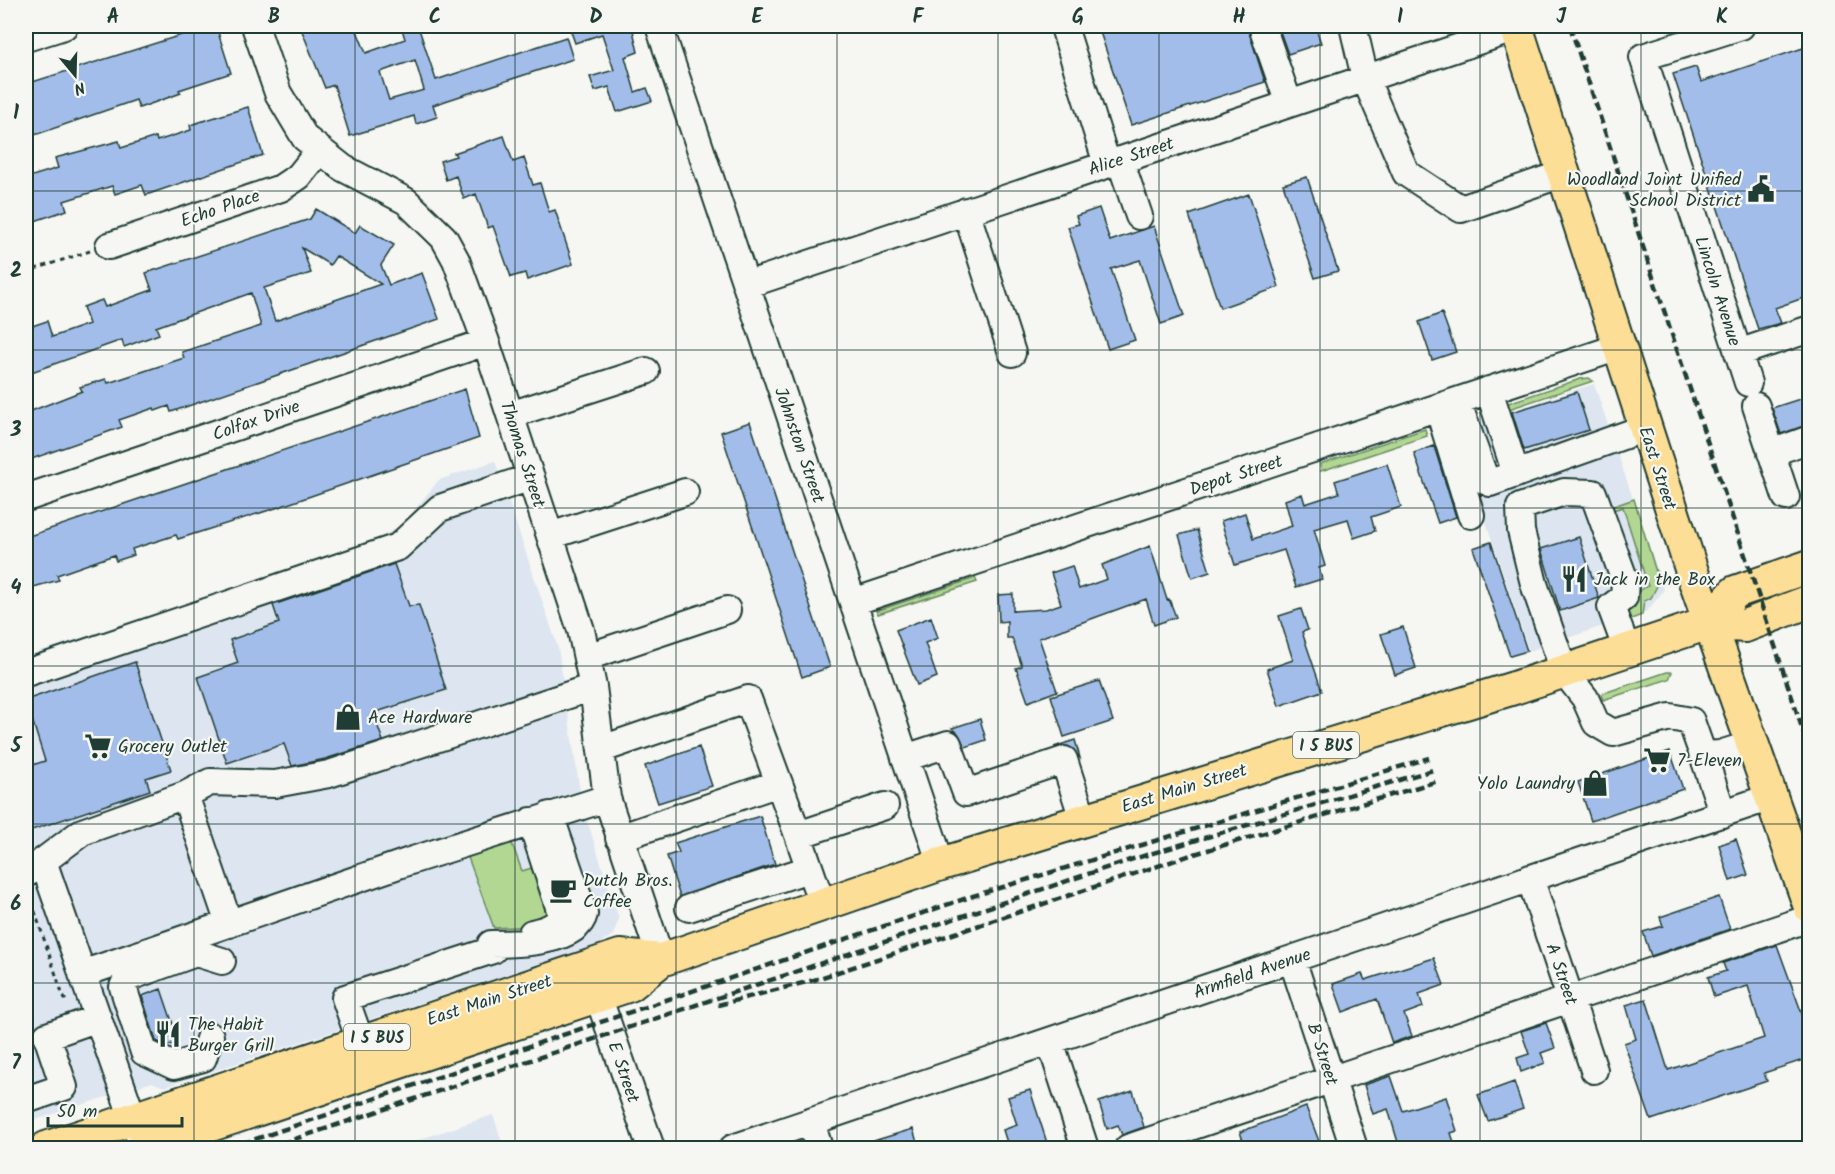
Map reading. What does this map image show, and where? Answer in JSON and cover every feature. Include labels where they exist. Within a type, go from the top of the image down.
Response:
[{"type":"main road","name":"East Street","points":[[1516,27],[1709,622],[1809,907]]},
{"type":"main road","name":"I 5 BUS","points":[[1709,622],[1736,592],[1809,566]]},
{"type":"main road","name":"I 5 BUS","points":[[1709,622],[1744,626],[1809,601]]},
{"type":"main road","name":"East Main Street","points":[[142,1148],[630,985],[661,960],[941,864],[1564,671],[1709,622]]},
{"type":"main road","name":"East Main Street","points":[[46,1149],[620,956],[661,960]]},
{"type":"street","points":[[26,38],[64,26]]},
{"type":"street","name":"Thomas Street","points":[[255,26],[278,93],[305,138],[343,168],[406,201],[444,238],[460,270],[531,477],[587,657],[602,749],[607,798],[661,960]]},
{"type":"street","name":"Johnston Street","points":[[659,26],[941,864]]},
{"type":"street","points":[[1262,26],[1289,104]]},
{"type":"street","points":[[1353,26],[1365,78],[1406,173],[1461,209],[1565,173]]},
{"type":"street","name":"Lincoln Avenue","points":[[1741,26],[1643,57],[1786,497]]},
{"type":"street","points":[[1064,27],[1114,162],[1139,216]]},
{"type":"street","name":"Alice Street","points":[[746,285],[1114,162],[1174,151],[1265,121],[1289,104],[1365,78],[1459,36],[1516,27]]},
{"type":"street","name":"Echo Place","points":[[109,246],[281,188],[299,176],[319,151]]},
{"type":"street","points":[[966,211],[1012,353]]},
{"type":"street","points":[[1738,353],[1809,329]]},
{"type":"street","name":"Colfax Drive","points":[[26,498],[486,342]]},
{"type":"street","name":"Depot Street","points":[[853,602],[1619,347]]},
{"type":"street","points":[[510,415],[646,371]]},
{"type":"street","points":[[1488,390],[1516,474]]},
{"type":"street","points":[[1447,404],[1486,481],[1493,483],[1645,428]]},
{"type":"street","points":[[1447,404],[1471,515]]},
{"type":"street","points":[[1771,453],[1809,439]]},
{"type":"street","points":[[26,672],[399,547],[440,508],[531,477]]},
{"type":"street","points":[[550,536],[685,492]]},
{"type":"street","points":[[1627,650],[1611,607],[1624,597],[1625,581],[1593,493],[1564,492],[1520,507],[1521,531],[1533,584],[1564,671],[1585,698],[1596,723],[1613,733],[1670,717],[1691,721],[1723,814]]},
{"type":"street","points":[[587,657],[727,610]]},
{"type":"street","points":[[142,1148],[133,1119],[87,1022],[82,974],[34,868],[82,832],[185,795],[210,782],[275,784],[329,774],[593,687]]},
{"type":"street","points":[[602,749],[748,699],[822,904]]},
{"type":"street","points":[[905,758],[948,744],[966,793],[1064,760],[1083,819]]},
{"type":"street","points":[[1703,755],[1719,754],[1752,744]]},
{"type":"street","points":[[619,838],[779,783]]},
{"type":"street","points":[[185,795],[229,924]]},
{"type":"street","name":"Armfield Avenue","points":[[733,1149],[1771,797]]},
{"type":"street","points":[[82,974],[541,818],[607,798]]},
{"type":"street","points":[[798,836],[885,806]]},
{"type":"street","points":[[361,1042],[345,998],[491,942],[524,944],[575,929],[582,923],[584,914],[541,818]]},
{"type":"street","points":[[689,908],[809,869]]},
{"type":"street","name":"A Street","points":[[1530,878],[1594,1070]]},
{"type":"street","points":[[1128,1149],[1809,918]]},
{"type":"street","points":[[189,972],[227,959],[196,952],[127,978],[123,987],[144,1052],[174,1066],[203,1058],[210,1036]]},
{"type":"street","name":"B Street","points":[[1292,959],[1354,1149]]},
{"type":"street","name":"E Street","points":[[598,996],[651,1149]]},
{"type":"street","points":[[26,1100],[64,1087],[47,1036],[87,1022]]},
{"type":"street","points":[[1050,1041],[1085,1149]]},
{"type":"street","points":[[811,1122],[819,1149]]},
{"type":"path","points":[[26,272],[109,246]]},
{"type":"path","points":[[1809,460],[1801,463],[1809,487]]},
{"type":"path","points":[[26,886],[63,996],[87,1022]]},
{"type":"shaded area","points":[[1594,384],[1664,590],[1647,611],[1529,651],[1455,429]]},
{"type":"shaded area","points":[[495,461],[558,648],[582,805],[619,919],[613,935],[597,945],[164,1087],[152,1082],[26,1123],[26,656],[376,540],[403,524],[439,480]]},
{"type":"shaded area","points":[[493,1115],[504,1148],[394,1148]]},
{"type":"green space","points":[[1589,378],[1593,381],[1503,411],[1502,405]]},
{"type":"green space","points":[[1425,429],[1427,436],[1321,471],[1320,464]]},
{"type":"green space","points":[[1634,499],[1659,582],[1651,598],[1644,601],[1642,615],[1626,621],[1626,610],[1631,600],[1639,591],[1648,586],[1623,507],[1613,510],[1611,507]]},
{"type":"green space","points":[[975,578],[977,582],[878,614],[876,611]]},
{"type":"green space","points":[[1672,672],[1669,679],[1603,700],[1601,694]]},
{"type":"green space","points":[[510,838],[522,871],[538,866],[554,911],[534,926],[494,928],[466,852]]},
{"type":"building","points":[[216,26],[231,73],[179,90],[181,93],[139,108],[136,100],[26,138],[26,84]]},
{"type":"building","points":[[300,26],[355,26],[366,53],[405,39],[402,29],[418,26],[436,80],[566,37],[573,59],[433,105],[437,117],[416,124],[414,116],[350,136],[334,85],[325,88]],"holes":[[[415,60],[424,90],[389,100],[380,72]]]},
{"type":"building","points":[[569,26],[632,26],[638,52],[625,57],[635,92],[647,88],[652,101],[617,112],[609,87],[595,91],[590,77],[614,70],[602,34],[575,43]]},
{"type":"building","points":[[1098,26],[1247,26],[1265,82],[1131,125]]},
{"type":"building","points":[[1278,26],[1315,26],[1321,43],[1288,54]]},
{"type":"building","name":"Woodland Joint Unified School District","points":[[1803,48],[1809,68],[1809,296],[1775,308],[1781,323],[1758,329],[1673,74],[1696,67],[1701,82]]},
{"type":"building","points":[[248,107],[263,155],[146,195],[142,185],[115,194],[112,186],[64,201],[67,210],[26,224],[26,178],[58,168],[55,158],[119,141],[121,148],[156,137],[157,141],[191,130],[190,125]]},
{"type":"building","points":[[504,136],[513,162],[524,158],[533,185],[540,183],[549,212],[555,210],[573,264],[527,280],[525,273],[511,277],[493,226],[488,228],[476,194],[464,199],[456,176],[446,180],[440,161],[456,156],[454,153]]},
{"type":"building","points":[[1307,177],[1338,271],[1315,278],[1283,184]]},
{"type":"building","points":[[1249,194],[1279,287],[1220,308],[1189,215]]},
{"type":"building","points":[[1099,208],[1110,241],[1154,226],[1184,316],[1161,324],[1140,260],[1111,269],[1135,340],[1108,349],[1068,227],[1079,224],[1076,216]]},
{"type":"building","points":[[316,209],[355,233],[360,225],[394,245],[381,265],[389,285],[422,273],[439,319],[171,412],[169,406],[155,411],[154,408],[119,420],[122,427],[26,461],[26,413],[82,391],[80,387],[106,379],[108,383],[184,358],[182,352],[261,326],[251,293],[156,327],[159,334],[124,347],[122,340],[26,374],[26,328],[47,321],[52,337],[89,324],[83,307],[102,300],[105,307],[152,290],[146,273],[310,219]],"holes":[[[302,248],[330,265],[336,256],[381,284],[275,321],[264,288],[311,273]]]},
{"type":"building","points":[[1442,313],[1456,352],[1432,360],[1419,322]]},
{"type":"building","points":[[465,389],[479,438],[279,507],[178,539],[176,535],[132,549],[134,555],[116,561],[114,555],[57,575],[59,580],[26,589],[26,537]]},
{"type":"building","points":[[1577,392],[1589,430],[1524,450],[1512,412]]},
{"type":"building","points":[[1809,396],[1809,424],[1781,434],[1772,408]]},
{"type":"building","points":[[750,422],[830,667],[802,677],[721,432]]},
{"type":"building","points":[[1434,446],[1456,517],[1438,523],[1414,453]]},
{"type":"building","points":[[1387,464],[1401,507],[1371,517],[1375,531],[1354,538],[1348,519],[1314,529],[1325,566],[1319,568],[1322,579],[1296,587],[1284,550],[1235,565],[1221,521],[1245,513],[1253,539],[1292,526],[1285,500],[1302,494],[1305,504],[1339,493],[1335,481]]},
{"type":"building","points":[[1197,530],[1210,572],[1192,578],[1179,535]]},
{"type":"building","points":[[1579,537],[1599,598],[1560,611],[1541,549]]},
{"type":"building","points":[[1491,542],[1527,651],[1510,656],[1473,548]]},
{"type":"building","points":[[1150,546],[1167,600],[1169,599],[1176,617],[1154,625],[1146,599],[1039,638],[1057,691],[1028,702],[1016,668],[1022,666],[1012,638],[1007,638],[1007,621],[999,622],[998,595],[1013,594],[1013,611],[1046,609],[1061,604],[1051,573],[1072,566],[1079,589],[1107,579],[1102,565]]},
{"type":"building","points":[[394,564],[409,606],[419,605],[446,690],[373,713],[383,741],[325,759],[292,766],[284,744],[227,763],[198,677],[238,663],[230,640],[279,623],[273,605]]},
{"type":"building","points":[[1301,609],[1308,630],[1302,632],[1322,691],[1279,706],[1267,669],[1293,660],[1279,616]]},
{"type":"building","points":[[931,617],[938,638],[925,643],[937,677],[917,685],[896,630]]},
{"type":"building","points":[[1403,627],[1416,668],[1395,675],[1381,634]]},
{"type":"building","points":[[135,662],[171,770],[146,778],[150,790],[26,832],[26,767],[45,761],[26,700]]},
{"type":"building","points":[[1099,681],[1113,721],[1064,737],[1051,696]]},
{"type":"building","points":[[980,719],[986,740],[965,747],[958,733],[952,728]]},
{"type":"building","points":[[1075,740],[1080,758],[1068,746],[1054,747]]},
{"type":"building","points":[[699,747],[712,786],[658,803],[645,766]]},
{"type":"building","points":[[1670,751],[1683,789],[1591,821],[1578,782]]},
{"type":"building","points":[[760,816],[775,864],[680,897],[667,856],[679,852],[675,843]]},
{"type":"building","points":[[1736,839],[1748,875],[1730,881],[1719,845]]},
{"type":"building","points":[[1719,897],[1730,929],[1651,956],[1643,932],[1663,926],[1660,917]]},
{"type":"building","points":[[1777,945],[1809,1033],[1809,1058],[1764,1073],[1767,1081],[1651,1120],[1624,1043],[1636,1039],[1626,1005],[1646,999],[1668,1070],[1764,1038],[1748,986],[1714,997],[1708,977],[1726,971],[1723,963]]},
{"type":"building","points":[[1434,958],[1444,985],[1419,994],[1423,1007],[1404,1014],[1412,1036],[1392,1043],[1377,999],[1343,1012],[1333,984],[1362,974],[1365,980]]},
{"type":"building","points":[[161,989],[179,1042],[167,1046],[156,1041],[142,996]]},
{"type":"building","points":[[1546,1023],[1555,1048],[1541,1053],[1545,1063],[1521,1072],[1517,1058],[1529,1054],[1521,1031]]},
{"type":"building","points":[[1391,1076],[1403,1111],[1446,1097],[1457,1131],[1451,1133],[1456,1149],[1400,1149],[1388,1109],[1373,1114],[1364,1085]]},
{"type":"building","points":[[1514,1082],[1523,1109],[1488,1121],[1478,1095]]},
{"type":"building","points":[[1030,1090],[1049,1149],[1009,1149],[1003,1130],[1017,1125],[1008,1097]]},
{"type":"building","points":[[1133,1091],[1144,1127],[1122,1135],[1118,1125],[1107,1129],[1099,1102]]},
{"type":"building","points":[[1306,1107],[1322,1149],[1246,1149],[1240,1132]]},
{"type":"building","points":[[913,1129],[919,1149],[861,1149],[860,1145]]},
{"type":"railway","points":[[1570,26],[1810,752]]},
{"type":"railway","points":[[229,1148],[973,896],[1429,758]]},
{"type":"railway","points":[[268,1148],[1133,859],[1433,770]]},
{"type":"railway","points":[[718,1005],[814,980],[1191,855],[1438,781]]},
{"type":"place","name":"Woodland Joint Unified School District","points":[[1761,189]]},
{"type":"place","name":"Jack in the Box","points":[[1574,579]]},
{"type":"place","name":"Ace Hardware","points":[[348,717]]},
{"type":"place","name":"Grocery Outlet","points":[[98,746]]},
{"type":"place","name":"7-Eleven","points":[[1657,760]]},
{"type":"place","name":"Yolo Laundry","points":[[1595,783]]},
{"type":"place","name":"Dutch Bros. Coffee","points":[[563,890]]},
{"type":"place","name":"The Habit Burger Grill","points":[[168,1034]]}]
